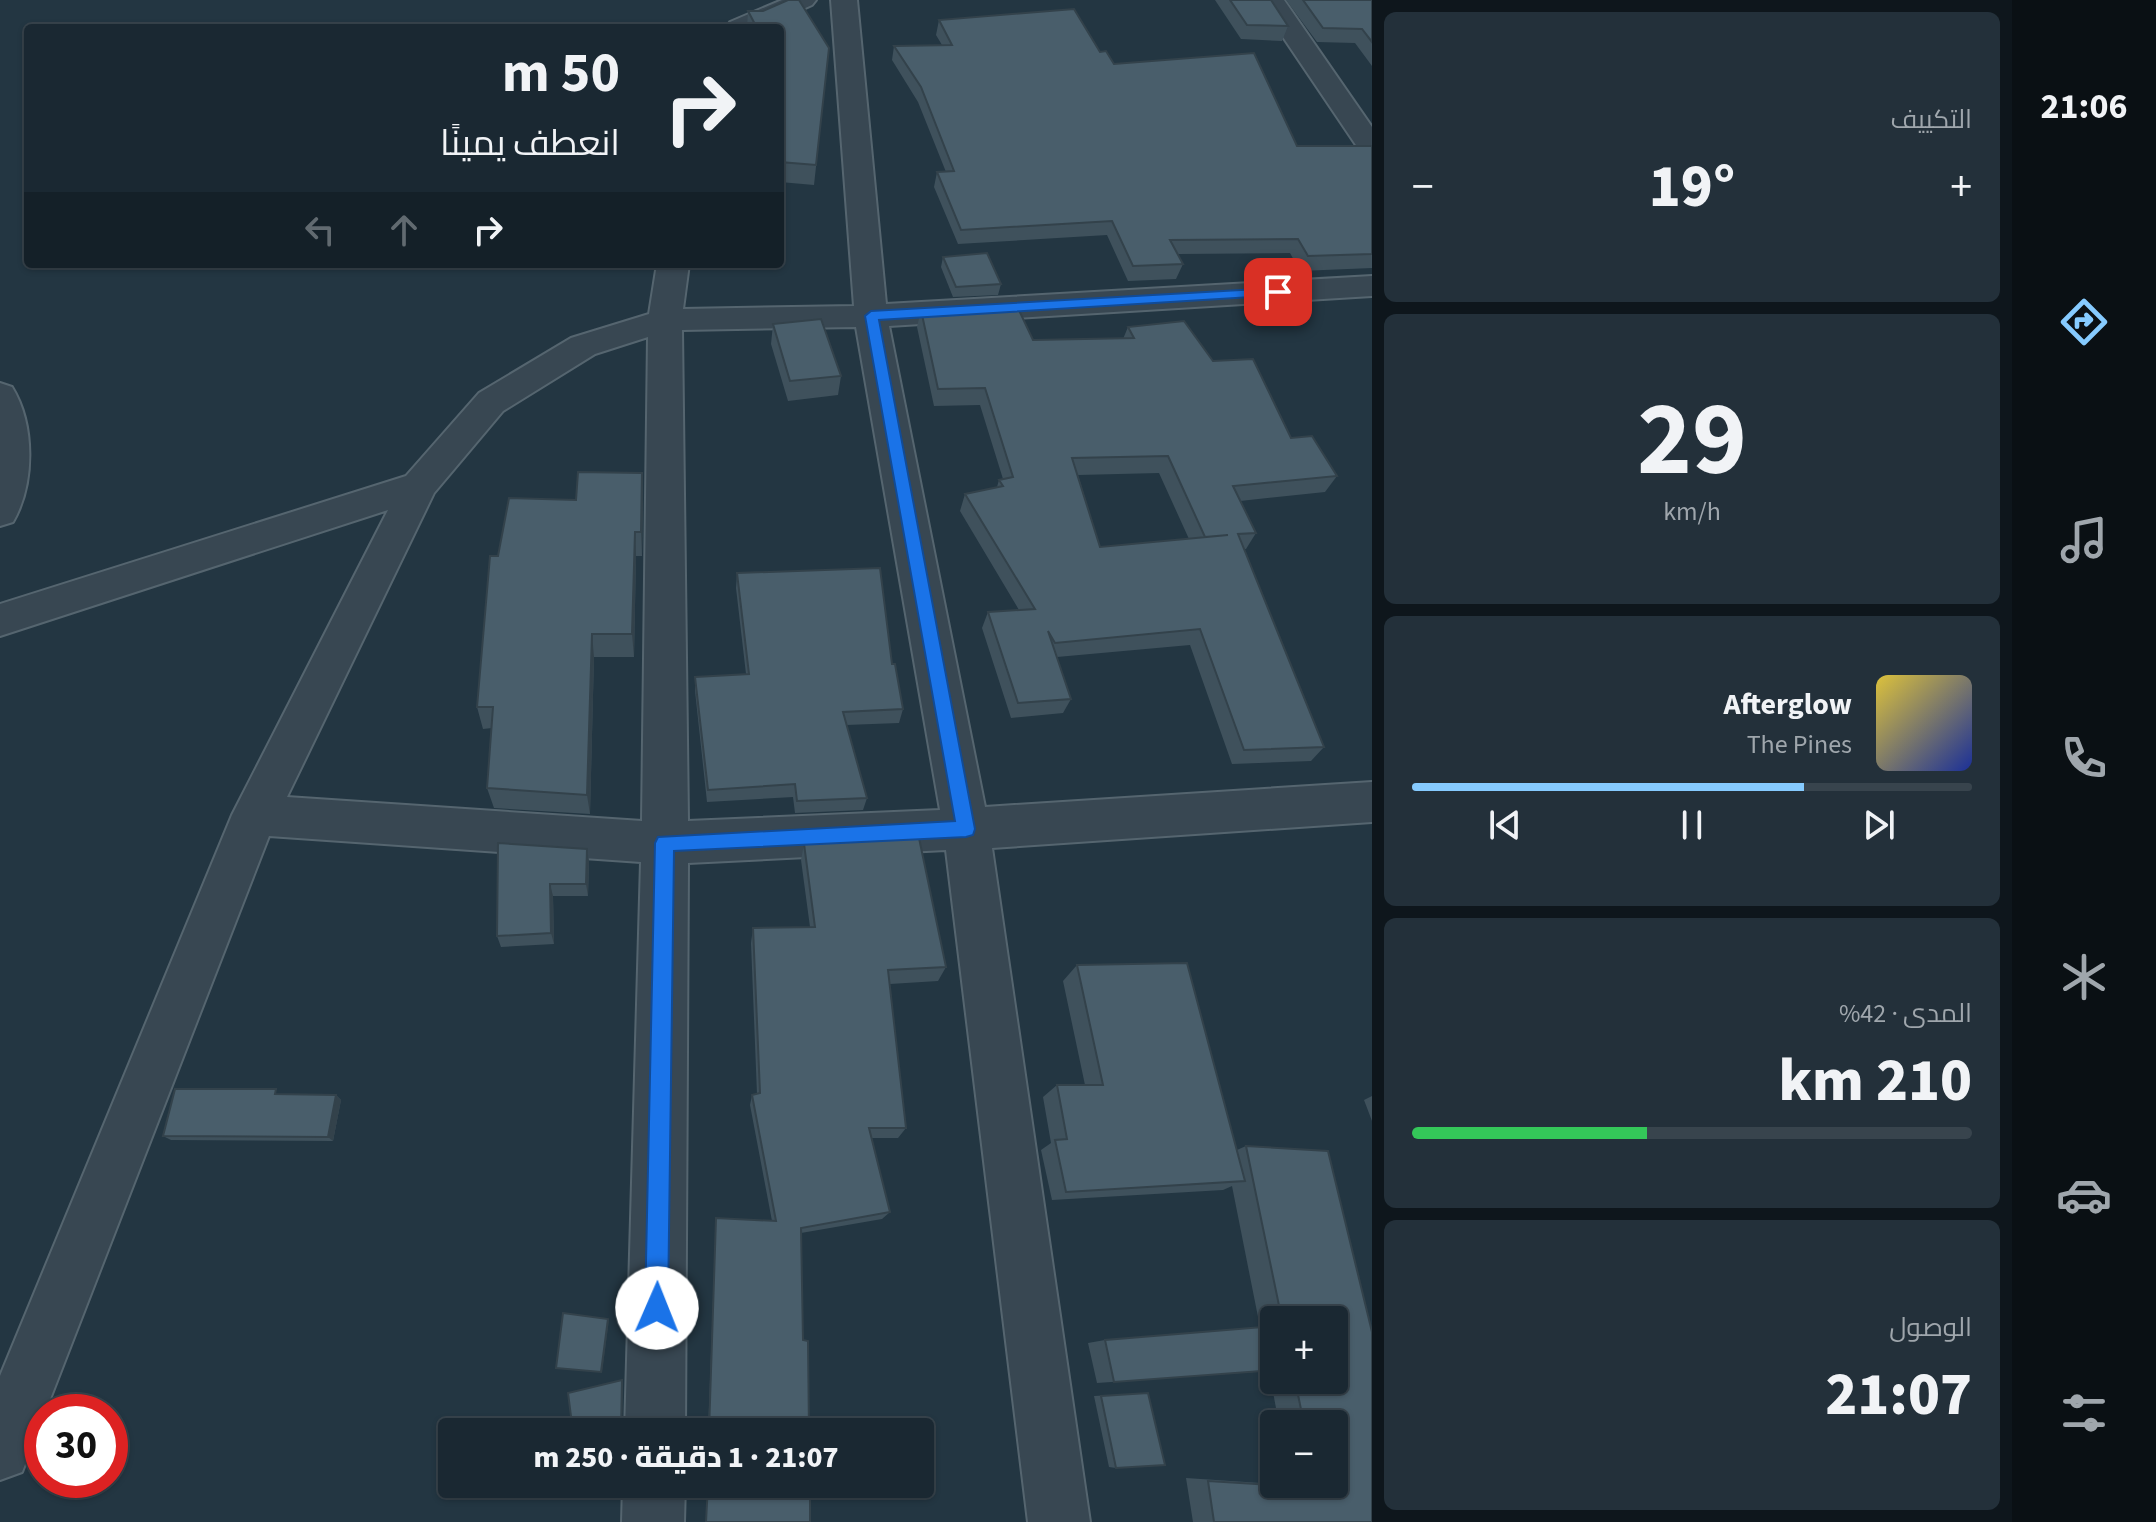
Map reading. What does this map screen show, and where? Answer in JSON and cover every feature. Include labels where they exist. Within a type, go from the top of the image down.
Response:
[{"type":"street","points":[[748,24],[803,0]]},
{"type":"street","points":[[844,0],[871,316],[966,829],[1059,1522]]},
{"type":"street","points":[[1271,0],[1372,148]]},
{"type":"street","points":[[655,1418],[665,843],[665,320],[672,268]]},
{"type":"street","points":[[0,1450],[255,815],[419,486],[491,402],[583,346],[665,320],[871,316],[1372,286]]},
{"type":"street","points":[[0,395],[10,415],[11,461],[0,512]]},
{"type":"street","points":[[0,620],[419,486]]},
{"type":"street","points":[[255,815],[665,843],[966,829],[1372,802]]},
{"type":"street","points":[[653,1522],[654,1498]]},
{"type":"building","points":[[788,0],[799,0],[829,48],[816,165],[784,162],[784,24],[755,24],[748,11],[763,11]]},
{"type":"building","points":[[1230,0],[1271,0],[1288,26],[1247,25]]},
{"type":"building","points":[[1303,0],[1372,0],[1372,42],[1362,29],[1323,28]]},
{"type":"building","points":[[1074,9],[1100,52],[1106,51],[1114,64],[1254,53],[1297,146],[1372,146],[1372,254],[1308,256],[1298,239],[1170,240],[1183,264],[1133,266],[1112,221],[961,230],[937,172],[954,171],[921,87],[894,46],[952,45],[939,20]]},
{"type":"building","points":[[987,253],[1001,284],[956,287],[943,257]]},
{"type":"building","points":[[1016,304],[1033,340],[1134,338],[1128,327],[1184,321],[1213,361],[1253,359],[1291,438],[1312,436],[1337,476],[1233,486],[1256,533],[1238,534],[1324,747],[1244,750],[1200,629],[1055,643],[1048,631],[1071,699],[1018,703],[988,612],[1035,609],[965,494],[1003,486],[999,480],[1013,477],[985,388],[938,389],[921,310]],"holes":[[[1168,456],[1205,537],[1228,535],[1100,547],[1072,458]]]},
{"type":"building","points":[[821,319],[841,376],[790,381],[773,324]]},
{"type":"building","points":[[578,472],[642,473],[641,532],[635,532],[632,634],[592,634],[587,795],[487,788],[493,707],[477,707],[490,556],[498,556],[509,498],[576,500]]},
{"type":"building","points":[[880,568],[892,664],[895,664],[903,709],[843,712],[867,798],[797,801],[795,784],[708,790],[695,677],[749,674],[737,573]]},
{"type":"building","points":[[919,838],[946,967],[888,970],[906,1128],[869,1128],[890,1212],[801,1228],[803,1340],[808,1341],[809,1418],[709,1418],[716,1218],[776,1221],[752,1095],[760,1093],[753,928],[815,927],[804,844]]},
{"type":"building","points":[[498,843],[587,849],[586,884],[550,884],[551,933],[497,936]]},
{"type":"building","points":[[1187,963],[1245,1181],[1066,1192],[1055,1140],[1067,1139],[1057,1085],[1103,1085],[1077,965]]},
{"type":"building","points":[[175,1089],[276,1089],[275,1094],[336,1095],[328,1137],[163,1136]]},
{"type":"building","points":[[1246,1146],[1328,1151],[1372,1332],[1372,1522],[1214,1522],[1208,1481],[1260,1484],[1260,1498],[1348,1498],[1348,1410],[1301,1410],[1298,1394],[1348,1394],[1348,1306],[1279,1306]]},
{"type":"building","points":[[563,1313],[608,1319],[601,1372],[556,1368]]},
{"type":"building","points":[[1260,1327],[1260,1371],[1114,1382],[1105,1340]]},
{"type":"building","points":[[622,1380],[621,1418],[571,1418],[568,1393]]},
{"type":"building","points":[[1148,1393],[1165,1465],[1116,1468],[1101,1396]]},
{"type":"building","points":[[707,1498],[810,1498],[810,1522],[706,1522]]},
{"type":"route","points":[[657,1308],[665,843],[966,829],[871,316],[1278,292]]}]
